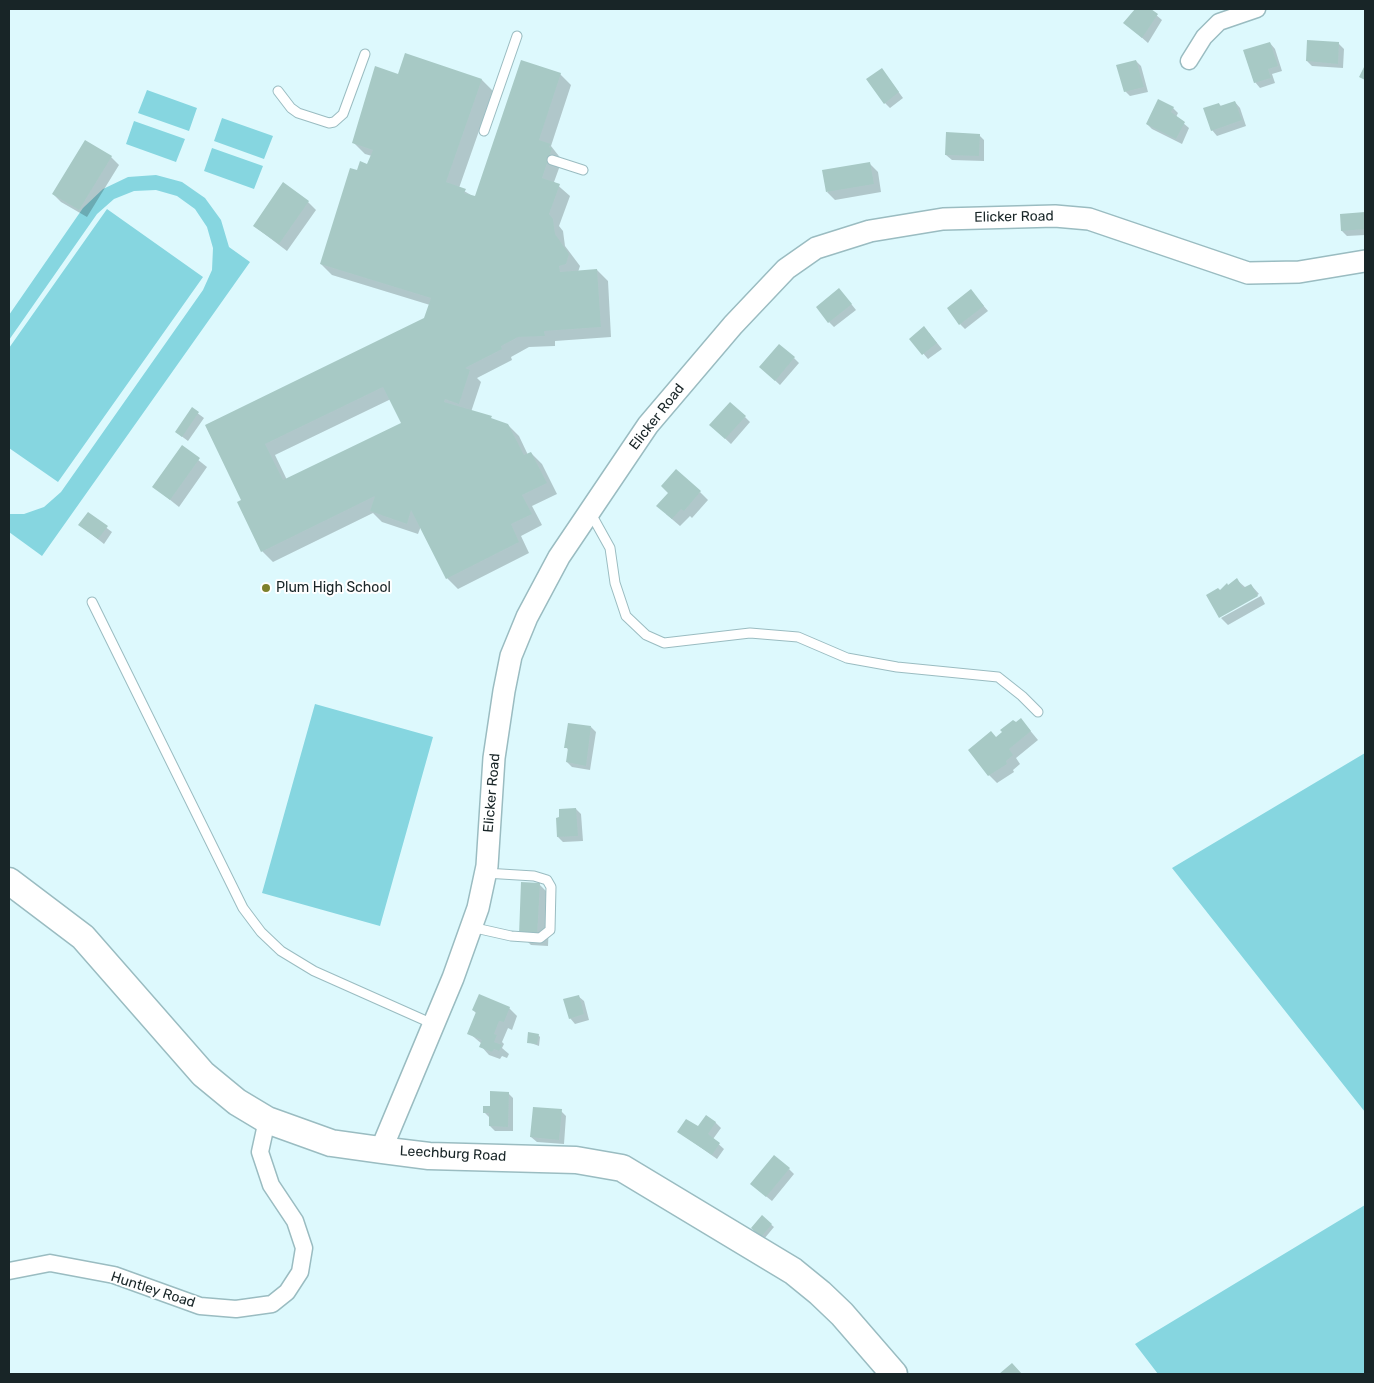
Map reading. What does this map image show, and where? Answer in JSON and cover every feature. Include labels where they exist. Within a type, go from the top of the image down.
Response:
[{"type":"main road","name":"Leechburg Road","points":[[9,881],[83,937],[203,1074],[237,1102],[267,1120],[331,1143],[381,1150],[429,1156],[576,1160],[622,1168],[793,1271],[842,1314],[894,1374]]},
{"type":"street","points":[[1189,61],[1204,37],[1219,22],[1257,9]]},
{"type":"street","name":"Elicker Road","points":[[381,1150],[453,978],[471,927],[485,873],[494,758],[511,656],[526,617],[554,565],[648,425],[733,325],[786,269],[816,248],[870,231],[943,219],[1055,216],[1089,219],[1248,273],[1299,272],[1365,261]]},
{"type":"street","name":"Huntley Road","points":[[9,1271],[50,1263],[114,1275],[200,1306],[236,1309],[272,1304],[287,1292],[300,1272],[304,1248],[295,1221],[271,1185],[260,1152],[267,1120]]},
{"type":"lane","points":[[484,131],[517,36]]},
{"type":"lane","points":[[278,91],[291,108],[298,113],[329,123],[334,122],[343,114],[365,54]]},
{"type":"lane","points":[[552,160],[583,170]]},
{"type":"lane","points":[[590,512],[610,548],[615,583],[626,616],[646,635],[664,643],[750,633],[798,637],[847,658],[897,667],[998,677],[1022,696],[1038,712]]},
{"type":"lane","points":[[92,602],[243,908],[261,932],[281,952],[314,971],[434,1024]]},
{"type":"lane","points":[[471,927],[511,936],[540,938],[550,930],[551,887],[547,880],[534,876],[485,873]]},
{"type":"shaded area","points":[[147,90],[197,108],[189,131],[138,113]]},
{"type":"shaded area","points":[[222,118],[273,136],[264,159],[214,141]]},
{"type":"shaded area","points":[[134,121],[185,139],[176,162],[126,144]]},
{"type":"shaded area","points":[[212,148],[263,166],[254,189],[204,171]]},
{"type":"shaded area","points":[[156,175],[182,182],[205,198],[221,220],[229,247],[250,262],[42,556],[9,532],[9,514],[24,514],[44,507],[61,492],[203,290],[212,270],[213,248],[207,227],[195,209],[177,196],[156,190],[134,191],[114,199],[97,214],[9,340],[9,315],[83,208],[103,189],[128,177]]},
{"type":"shaded area","points":[[107,209],[203,277],[58,482],[9,448],[9,348]]},
{"type":"shaded area","points":[[315,704],[433,737],[380,926],[262,893]]},
{"type":"shaded area","points":[[1365,753],[1365,1112],[1172,868]]},
{"type":"shaded area","points":[[1365,1205],[1365,1374],[1158,1374],[1135,1344]]},
{"type":"building","points":[[1135,9],[1151,9],[1158,14],[1142,38],[1123,23]]},
{"type":"building","points":[[1307,40],[1339,42],[1338,64],[1306,61]]},
{"type":"building","points":[[1270,42],[1278,66],[1268,69],[1271,78],[1254,83],[1243,50]]},
{"type":"building","points":[[405,53],[482,79],[446,182],[466,189],[464,193],[475,196],[521,60],[561,73],[539,140],[551,144],[549,147],[552,148],[542,178],[560,184],[549,214],[553,219],[555,234],[569,254],[566,264],[559,266],[560,272],[597,269],[601,327],[544,331],[545,336],[518,337],[501,346],[502,349],[465,368],[470,370],[459,404],[445,399],[444,402],[492,416],[491,418],[508,424],[524,455],[531,452],[547,483],[522,495],[532,514],[511,524],[519,542],[446,579],[411,510],[407,524],[370,511],[375,496],[261,552],[237,502],[241,500],[205,425],[424,318],[431,298],[320,264],[350,168],[357,170],[360,161],[367,164],[373,150],[352,143],[375,66],[398,74]],"holes":[[[383,387],[401,423],[283,480],[265,444]]]},
{"type":"building","points":[[1136,60],[1144,87],[1124,92],[1116,65]]},
{"type":"building","points":[[1365,65],[1365,80],[1359,77]]},
{"type":"building","points":[[882,68],[899,92],[884,104],[866,79]]},
{"type":"building","points":[[1158,99],[1174,107],[1171,112],[1185,122],[1176,139],[1146,124]]},
{"type":"building","points":[[1235,101],[1242,120],[1211,131],[1203,108],[1219,103],[1220,106]]},
{"type":"building","points":[[946,132],[980,134],[979,156],[945,155]]},
{"type":"building","points":[[85,140],[112,156],[79,210],[52,194]]},
{"type":"building","points":[[870,162],[874,184],[826,192],[822,170]]},
{"type":"building","points":[[283,182],[309,201],[279,244],[253,226]]},
{"type":"building","points":[[1365,212],[1365,229],[1341,231],[1340,214]]},
{"type":"building","points":[[839,288],[852,304],[828,323],[816,307]]},
{"type":"building","points":[[971,289],[984,306],[959,325],[947,308]]},
{"type":"building","points":[[924,326],[937,343],[922,355],[909,339]]},
{"type":"building","points":[[779,344],[795,357],[775,381],[759,367]]},
{"type":"building","points":[[730,402],[746,416],[725,439],[709,425]]},
{"type":"building","points":[[192,407],[199,412],[182,437],[175,432]]},
{"type":"building","points":[[182,445],[200,458],[170,500],[152,487]]},
{"type":"building","points":[[676,469],[701,491],[684,511],[681,509],[672,519],[656,506],[668,493],[661,486]]},
{"type":"building","points":[[88,512],[108,526],[98,539],[78,525]]},
{"type":"building","points":[[1237,578],[1243,588],[1251,584],[1258,596],[1219,618],[1206,595],[1218,588],[1220,590],[1227,583],[1228,585]]},
{"type":"building","points":[[1021,718],[1031,731],[1009,749],[1013,755],[1006,761],[1007,764],[988,776],[968,750],[991,731],[996,737],[1002,732],[1000,730],[1013,720],[1016,722]]},
{"type":"building","points":[[568,723],[591,726],[586,766],[566,762],[568,748],[564,748]]},
{"type":"building","points":[[576,808],[578,836],[557,837],[556,818],[559,817],[559,809]]},
{"type":"building","points":[[521,882],[540,883],[537,936],[519,935]]},
{"type":"building","points":[[479,994],[510,1007],[504,1022],[499,1021],[494,1034],[497,1035],[494,1042],[502,1045],[499,1051],[494,1049],[492,1052],[479,1047],[482,1040],[467,1034],[476,1012],[472,1010]]},
{"type":"building","points":[[579,995],[584,1014],[569,1019],[563,999]]},
{"type":"building","points":[[528,1032],[539,1034],[537,1044],[527,1043]]},
{"type":"building","points":[[490,1091],[509,1092],[508,1127],[489,1126],[489,1113],[483,1113],[483,1106],[490,1106]]},
{"type":"building","points":[[533,1107],[562,1109],[559,1140],[530,1137]]},
{"type":"building","points":[[706,1115],[716,1122],[708,1134],[720,1143],[712,1155],[677,1132],[686,1119],[698,1126]]},
{"type":"building","points":[[774,1155],[790,1168],[766,1197],[750,1184]]},
{"type":"building","points":[[762,1215],[772,1224],[761,1237],[751,1228]]},
{"type":"building","points":[[1012,1363],[1022,1374],[999,1374]]},
{"type":"place","name":"Plum High School","points":[[266,588]]}]
